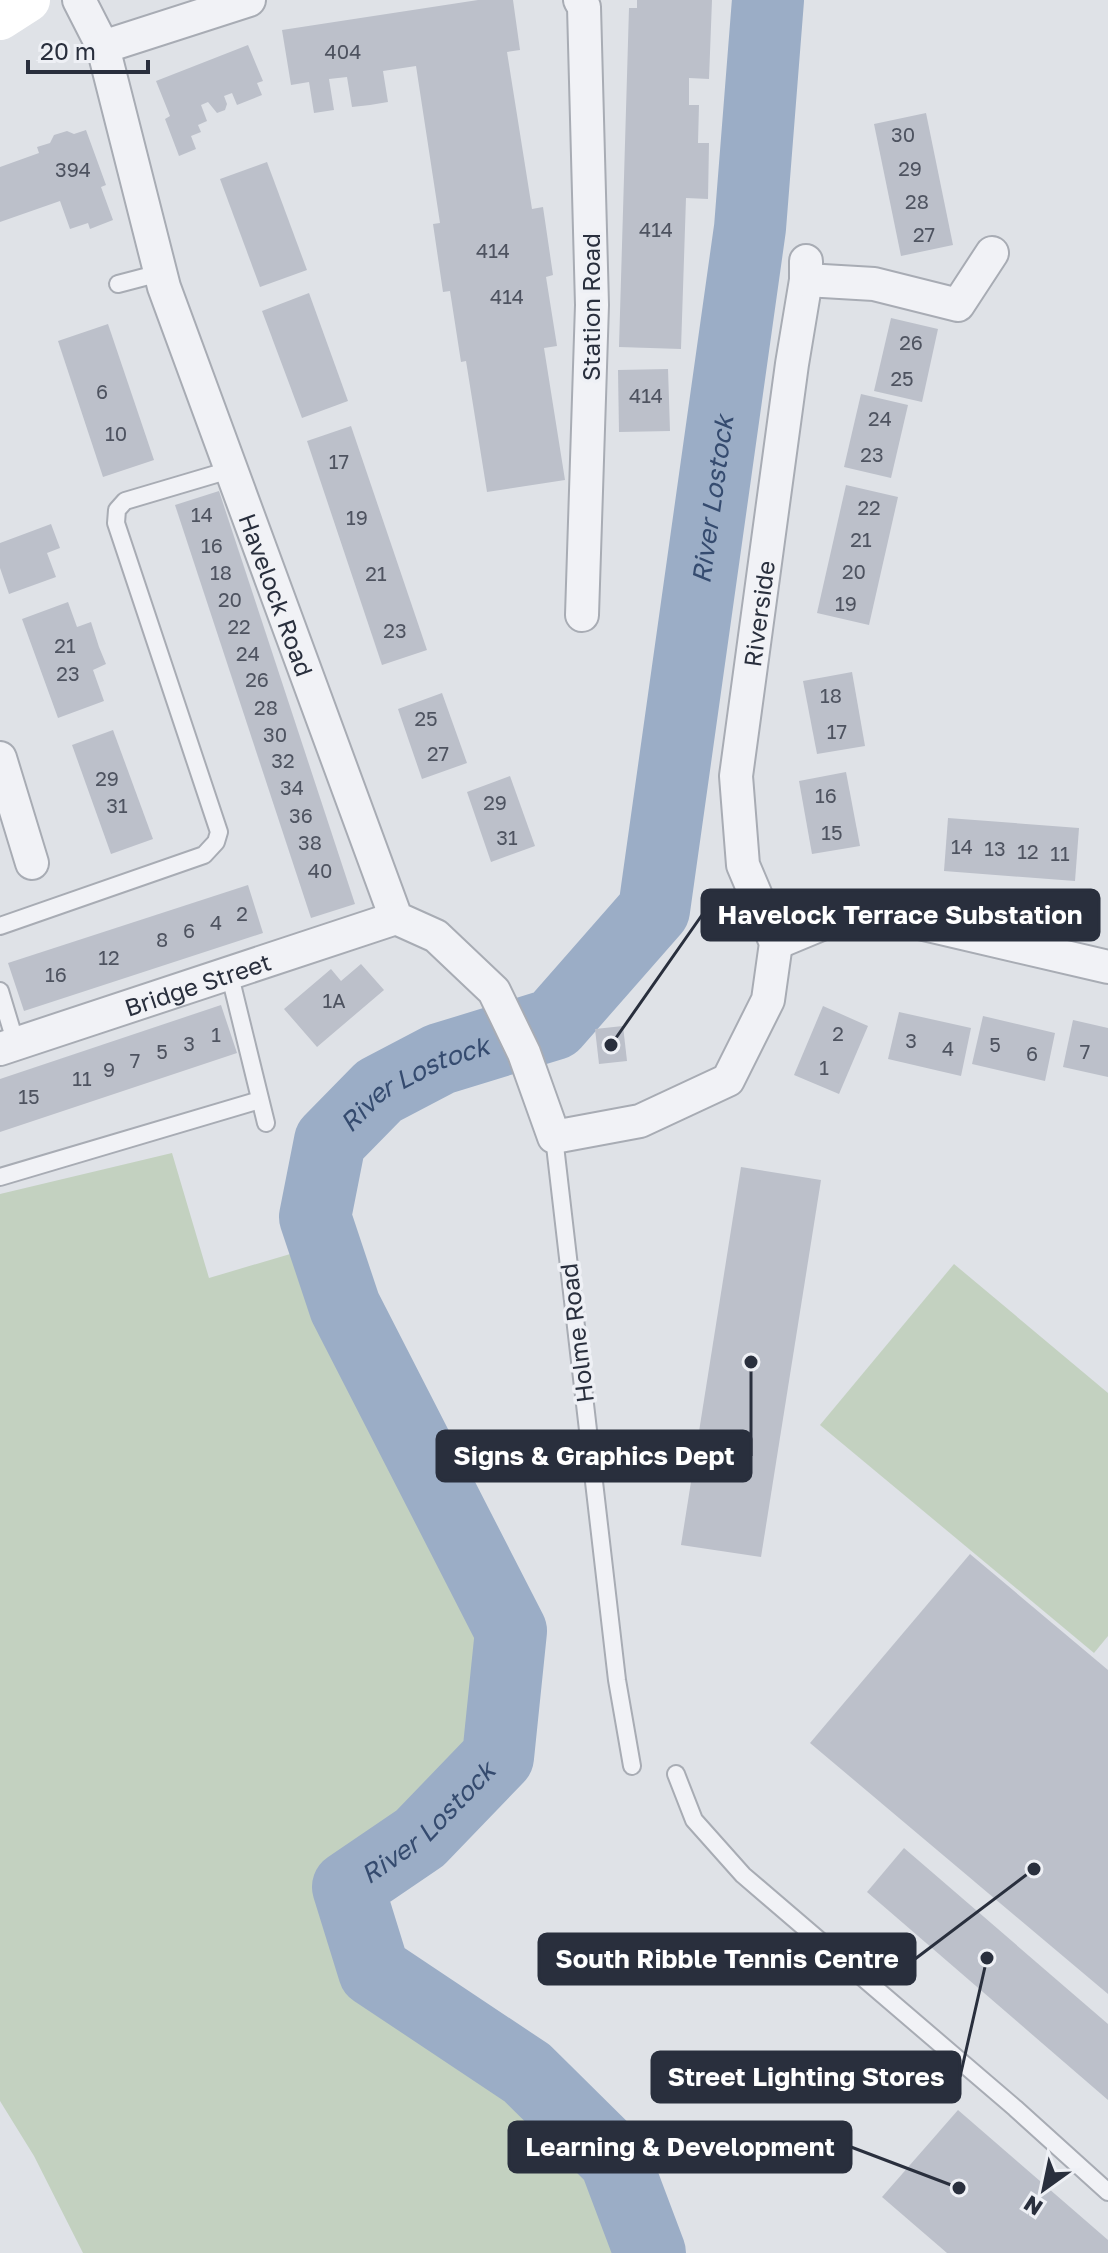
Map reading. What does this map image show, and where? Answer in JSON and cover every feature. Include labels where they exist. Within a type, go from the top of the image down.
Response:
[{"type":"main road","points":[[0,18],[28,0]]},
{"type":"street","name":"Havelock Road","points":[[79,0],[103,47],[160,273],[396,918]]},
{"type":"street","points":[[103,47],[249,0]]},
{"type":"street","name":"Station Road","points":[[580,0],[584,7],[592,305],[582,615]]},
{"type":"street","name":"Riverside","points":[[776,943],[743,865],[736,776],[806,270],[958,305],[992,253]]},
{"type":"street","points":[[0,758],[32,863]]},
{"type":"street","points":[[396,918],[436,936],[494,991],[524,1053],[554,1137],[640,1121],[728,1080],[768,1000],[776,943],[836,918],[898,918],[1108,967]]},
{"type":"street","name":"Bridge Street","points":[[8,1046],[396,918]]},
{"type":"lane","points":[[118,284],[160,273]]},
{"type":"lane","points":[[0,926],[204,855],[216,842],[219,832],[116,523],[117,510],[125,501],[233,469]]},
{"type":"lane","points":[[229,972],[266,1123]]},
{"type":"lane","points":[[0,991],[8,1046]]},
{"type":"lane","points":[[0,1177],[260,1100]]},
{"type":"lane","name":"Holme Road","points":[[554,1137],[617,1680],[632,1766]]},
{"type":"lane","points":[[676,1774],[694,1820],[743,1875],[1015,2108],[1108,2192]]},
{"type":"green space","points":[[172,1153],[209,1278],[324,1244],[345,1307],[511,1631],[498,1757],[349,1887],[374,1971],[527,2073],[615,2160],[650,2253],[83,2253],[34,2156],[0,2101],[0,1194]]},
{"type":"green space","points":[[954,1264],[1108,1393],[1108,1636],[1094,1653],[820,1425]]},
{"type":"building","points":[[478,0],[513,0],[520,50],[507,52],[532,209],[543,207],[553,275],[546,277],[557,346],[544,348],[565,480],[487,492],[466,361],[461,362],[450,291],[443,292],[433,224],[440,223],[416,66],[383,71],[388,102],[370,105],[352,107],[347,77],[329,79],[334,110],[314,113],[309,82],[291,85],[282,30]]},
{"type":"building","points":[[637,0],[712,0],[709,79],[689,78],[689,105],[699,105],[698,143],[709,143],[708,199],[686,198],[681,349],[619,347],[629,8],[637,8]]},
{"type":"building","points":[[248,45],[263,81],[257,83],[262,95],[237,105],[232,93],[224,96],[227,104],[225,110],[217,113],[208,102],[201,105],[207,121],[198,125],[201,132],[191,136],[196,149],[179,156],[165,119],[170,116],[156,81]]},
{"type":"building","points":[[926,113],[953,245],[901,256],[874,124]]},
{"type":"building","points":[[86,130],[106,185],[101,187],[113,220],[90,229],[88,223],[70,229],[60,201],[0,222],[0,167],[39,153],[37,147],[50,143],[54,135]]},
{"type":"building","points":[[267,162],[307,270],[260,287],[220,179]]},
{"type":"building","points":[[309,293],[348,401],[302,418],[262,311]]},
{"type":"building","points":[[891,318],[938,329],[922,402],[874,391]]},
{"type":"building","points":[[108,324],[154,460],[103,477],[58,341]]},
{"type":"building","points":[[668,369],[670,431],[619,432],[618,370]]},
{"type":"building","points":[[861,394],[908,405],[891,478],[844,467]]},
{"type":"building","points":[[351,426],[427,650],[382,665],[307,441]]},
{"type":"building","points":[[846,485],[898,497],[869,625],[817,613]]},
{"type":"building","points":[[219,491],[355,904],[311,918],[175,505]]},
{"type":"building","points":[[51,524],[60,548],[47,553],[56,577],[9,594],[0,568],[0,543]]},
{"type":"building","points":[[68,602],[77,627],[91,622],[106,664],[93,670],[104,701],[58,718],[22,619]]},
{"type":"building","points":[[852,672],[865,746],[817,754],[803,681]]},
{"type":"building","points":[[442,693],[467,763],[422,779],[398,709]]},
{"type":"building","points":[[113,730],[153,839],[111,854],[72,745]]},
{"type":"building","points":[[846,772],[860,846],[812,854],[799,781]]},
{"type":"building","points":[[510,776],[535,846],[491,862],[467,792]]},
{"type":"building","points":[[948,818],[1079,828],[1075,881],[944,871]]},
{"type":"building","points":[[248,885],[263,933],[24,1011],[8,963]]},
{"type":"building","points":[[361,964],[384,990],[317,1047],[284,1009],[331,969],[341,981]]},
{"type":"building","points":[[221,1005],[237,1053],[0,1132],[0,1079]]},
{"type":"building","points":[[823,1006],[868,1026],[839,1094],[794,1075]]},
{"type":"building","points":[[899,1012],[971,1028],[961,1076],[888,1059]]},
{"type":"building","points":[[983,1016],[1055,1033],[1045,1081],[972,1064]]},
{"type":"building","points":[[1073,1020],[1108,1028],[1108,1077],[1063,1067]]},
{"type":"building","points":[[623,1026],[627,1061],[599,1064],[595,1029]]},
{"type":"building","points":[[741,1167],[821,1180],[761,1557],[681,1545]]},
{"type":"building","points":[[970,1554],[1108,1670],[1108,1994],[810,1743]]},
{"type":"building","points":[[904,1848],[1108,2024],[1108,2100],[867,1892]]},
{"type":"building","points":[[958,2110],[1108,2240],[1108,2253],[947,2253],[882,2197]]},
{"type":"waterway","name":"River Lostock","points":[[650,2253],[615,2160],[527,2073],[374,1971],[348,1887],[420,1838],[498,1757],[511,1631],[345,1307],[315,1217],[330,1141],[379,1091],[440,1059],[554,1024],[654,910],[750,228],[768,0]]},
{"type":"place","name":"Havelock Terrace Substation","points":[[611,1045]]},
{"type":"place","name":"Signs & Graphics Dept","points":[[751,1362]]},
{"type":"place","name":"South Ribble Tennis Centre","points":[[1034,1869]]},
{"type":"place","name":"Street Lighting Stores","points":[[987,1958]]},
{"type":"place","name":"Learning & Development","points":[[959,2188]]}]
